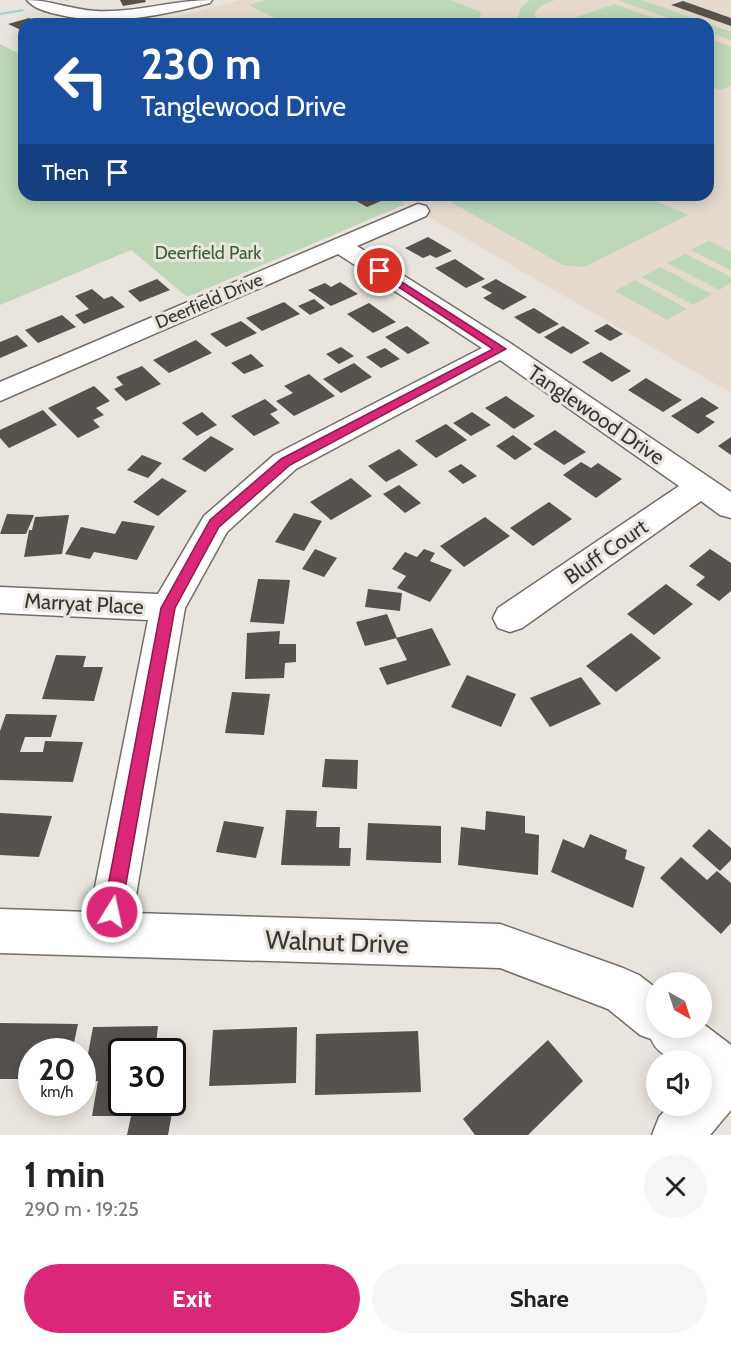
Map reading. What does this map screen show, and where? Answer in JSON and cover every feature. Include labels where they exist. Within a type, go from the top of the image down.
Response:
[{"type":"street","points":[[35,0],[49,8],[83,14],[132,15],[168,10],[204,0]]},
{"type":"street","name":"Deerfield Drive","points":[[0,392],[417,211]]},
{"type":"street","name":"Tanglewood Drive","points":[[340,245],[501,349],[731,507]]},
{"type":"street","points":[[107,935],[168,608],[214,524],[285,462],[501,349]]},
{"type":"street","name":"Bluff Court","points":[[510,618],[701,486]]},
{"type":"street","name":"Marryat Place","points":[[0,600],[168,608]]},
{"type":"street","name":"Walnut Drive","points":[[0,931],[500,946],[623,991],[646,1009]]},
{"type":"street","points":[[677,1135],[730,1074],[683,1038]]},
{"type":"shaded area","points":[[240,0],[731,0],[731,393],[401,201],[714,201],[714,18],[174,18]]},
{"type":"green space","points":[[266,0],[451,0],[481,12],[480,18],[275,18],[249,5]]},
{"type":"green space","points":[[530,0],[555,0],[542,5],[535,12],[536,18],[518,18],[521,7]]},
{"type":"green space","points":[[617,0],[642,0],[692,18],[669,18]]},
{"type":"green space","points":[[615,4],[653,18],[574,18]]},
{"type":"green space","points":[[714,26],[731,32],[731,40],[714,34]]},
{"type":"green space","points":[[714,40],[731,47],[731,86],[720,90],[714,88]]},
{"type":"green space","name":"Deerfield Park","points":[[0,44],[18,53],[18,201],[401,201],[406,204],[187,297],[131,250],[0,305]]},
{"type":"green space","points":[[449,201],[656,201],[688,215],[584,267],[563,265]]},
{"type":"green space","points":[[709,241],[731,252],[731,270],[691,250]]},
{"type":"green space","points":[[685,254],[731,277],[731,283],[719,290],[667,263]]},
{"type":"green space","points":[[660,267],[712,294],[693,305],[642,277]]},
{"type":"green space","points":[[635,280],[687,309],[667,320],[615,291]]},
{"type":"building","points":[[120,0],[145,0],[146,2],[123,6]]},
{"type":"building","points":[[683,1],[731,18],[731,26],[714,20],[714,18],[671,5]]},
{"type":"building","points":[[18,21],[18,29],[8,24]]},
{"type":"building","points":[[356,201],[381,201],[367,207]]},
{"type":"building","points":[[428,237],[452,251],[436,258],[430,255],[423,258],[405,248]]},
{"type":"building","points":[[455,259],[485,279],[466,288],[435,268]]},
{"type":"building","points":[[157,279],[170,290],[140,302],[128,291]]},
{"type":"building","points":[[496,279],[527,297],[503,310],[483,298],[492,293],[481,287]]},
{"type":"building","points":[[340,282],[358,294],[331,306],[308,290],[325,283],[331,287]]},
{"type":"building","points":[[92,289],[104,299],[112,296],[125,307],[84,324],[75,315],[89,309],[75,296]]},
{"type":"building","points":[[314,299],[325,308],[310,315],[298,306]]},
{"type":"building","points":[[284,302],[300,314],[262,331],[246,318]]},
{"type":"building","points":[[369,303],[396,322],[373,333],[347,314]]},
{"type":"building","points":[[534,308],[559,324],[539,334],[514,317]]},
{"type":"building","points":[[62,315],[76,327],[38,343],[25,330]]},
{"type":"building","points":[[241,321],[257,333],[226,347],[210,334]]},
{"type":"building","points":[[607,324],[623,334],[610,341],[594,331]]},
{"type":"building","points":[[407,326],[430,343],[408,354],[385,337]]},
{"type":"building","points":[[563,326],[590,343],[571,354],[544,337]]},
{"type":"building","points":[[17,335],[28,346],[0,358],[0,342]]},
{"type":"building","points":[[196,340],[212,353],[169,373],[153,360]]},
{"type":"building","points":[[341,347],[354,356],[339,364],[326,354]]},
{"type":"building","points":[[385,348],[400,359],[381,368],[366,357]]},
{"type":"building","points":[[601,352],[631,371],[612,382],[582,362]]},
{"type":"building","points":[[251,354],[264,366],[244,374],[231,363]]},
{"type":"building","points":[[354,363],[372,377],[341,393],[323,379]]},
{"type":"building","points":[[142,366],[161,384],[126,401],[114,389],[123,385],[116,377]]},
{"type":"building","points":[[309,374],[335,396],[294,416],[276,401],[293,393],[284,386]]},
{"type":"building","points":[[646,378],[682,400],[663,412],[628,390]]},
{"type":"building","points":[[94,386],[110,401],[96,408],[104,415],[93,420],[100,427],[78,438],[48,408]]},
{"type":"building","points":[[506,396],[535,416],[514,429],[485,408]]},
{"type":"building","points":[[702,397],[719,408],[705,416],[715,422],[698,434],[671,416]]},
{"type":"building","points":[[265,399],[278,410],[270,414],[280,423],[254,436],[231,416]]},
{"type":"building","points":[[43,410],[57,425],[9,448],[0,438],[0,430]]},
{"type":"building","points":[[202,412],[217,425],[197,436],[182,423]]},
{"type":"building","points":[[472,412],[491,425],[471,436],[453,423]]},
{"type":"building","points":[[446,424],[467,440],[436,458],[415,441]]},
{"type":"building","points":[[555,430],[586,452],[564,465],[533,444]]},
{"type":"building","points":[[513,435],[532,449],[515,460],[496,446]]},
{"type":"building","points":[[211,436],[234,449],[205,472],[182,459]]},
{"type":"building","points":[[731,437],[731,455],[718,446]]},
{"type":"building","points":[[399,449],[418,465],[386,482],[368,466]]},
{"type":"building","points":[[142,455],[162,463],[148,478],[127,470]]},
{"type":"building","points":[[581,462],[591,468],[598,463],[622,479],[596,498],[563,475]]},
{"type":"building","points":[[461,464],[477,476],[463,484],[448,471]]},
{"type":"building","points":[[162,478],[187,491],[158,516],[133,502]]},
{"type":"building","points":[[351,478],[372,496],[331,520],[310,502]]},
{"type":"building","points":[[399,485],[421,503],[405,513],[383,494]]},
{"type":"building","points":[[549,502],[572,519],[533,546],[510,528]]},
{"type":"building","points":[[294,513],[322,521],[304,551],[275,542]]},
{"type":"building","points":[[7,514],[34,515],[26,534],[0,534]]},
{"type":"building","points":[[69,515],[62,554],[24,557],[29,530],[32,530],[35,517]]},
{"type":"building","points":[[485,517],[510,536],[464,567],[440,546]]},
{"type":"building","points":[[122,521],[155,526],[137,560],[94,552],[90,559],[65,554],[81,527],[115,534]]},
{"type":"building","points":[[315,549],[337,558],[324,577],[302,569]]},
{"type":"building","points":[[424,549],[435,553],[430,561],[452,570],[430,602],[397,588],[406,576],[392,569],[405,552],[417,557]]},
{"type":"building","points":[[710,549],[731,563],[731,591],[719,601],[696,585],[705,577],[689,566]]},
{"type":"building","points":[[258,579],[290,580],[284,624],[250,622]]},
{"type":"building","points":[[666,584],[693,604],[654,635],[627,614]]},
{"type":"building","points":[[368,589],[402,593],[400,611],[365,607]]},
{"type":"building","points":[[387,614],[397,638],[365,646],[356,622]]},
{"type":"building","points":[[432,628],[451,665],[387,685],[379,668],[407,660],[396,638]]},
{"type":"building","points":[[280,631],[279,644],[296,644],[296,662],[285,663],[284,678],[245,679],[247,633]]},
{"type":"building","points":[[631,633],[661,658],[616,692],[586,666]]},
{"type":"building","points":[[56,655],[86,656],[83,667],[103,667],[94,701],[42,699]]},
{"type":"building","points":[[467,675],[516,694],[501,727],[451,707]]},
{"type":"building","points":[[581,677],[601,704],[550,727],[530,698]]},
{"type":"building","points":[[232,692],[270,694],[264,735],[225,733]]},
{"type":"building","points":[[6,714],[57,715],[51,737],[25,737],[20,752],[43,752],[45,741],[83,742],[73,782],[0,780],[0,731]]},
{"type":"building","points":[[325,759],[358,760],[357,789],[322,787]]},
{"type":"building","points":[[286,810],[317,811],[316,827],[340,827],[339,848],[351,848],[350,866],[281,865]]},
{"type":"building","points":[[486,811],[525,816],[525,833],[539,835],[538,875],[458,865],[461,827],[485,830]]},
{"type":"building","points":[[0,813],[52,816],[39,857],[0,855]]},
{"type":"building","points":[[224,821],[264,827],[256,858],[216,852]]},
{"type":"building","points":[[368,823],[441,826],[441,863],[366,860]]},
{"type":"building","points":[[709,829],[731,848],[731,860],[720,871],[692,846]]},
{"type":"building","points":[[590,834],[627,850],[625,859],[645,867],[633,908],[551,872],[563,839],[584,848]]},
{"type":"building","points":[[681,857],[707,880],[717,871],[731,883],[731,923],[721,934],[660,878]]},
{"type":"building","points":[[0,1023],[78,1024],[75,1038],[18,1038],[18,1079],[0,1079]]},
{"type":"building","points":[[158,1026],[157,1038],[108,1038],[108,1116],[96,1116],[98,1081],[96,1081],[96,1038],[91,1038],[93,1027]]},
{"type":"building","points":[[297,1027],[296,1083],[209,1086],[213,1030]]},
{"type":"building","points":[[418,1031],[421,1092],[315,1095],[316,1034]]},
{"type":"building","points":[[548,1040],[583,1081],[528,1135],[475,1135],[463,1119]]},
{"type":"building","points":[[131,1116],[171,1116],[168,1135],[127,1135]]},
{"type":"waterway","points":[[0,14],[23,10]]},
{"type":"route","points":[[112,912],[168,608],[214,524],[285,462],[501,349],[380,271]]}]
